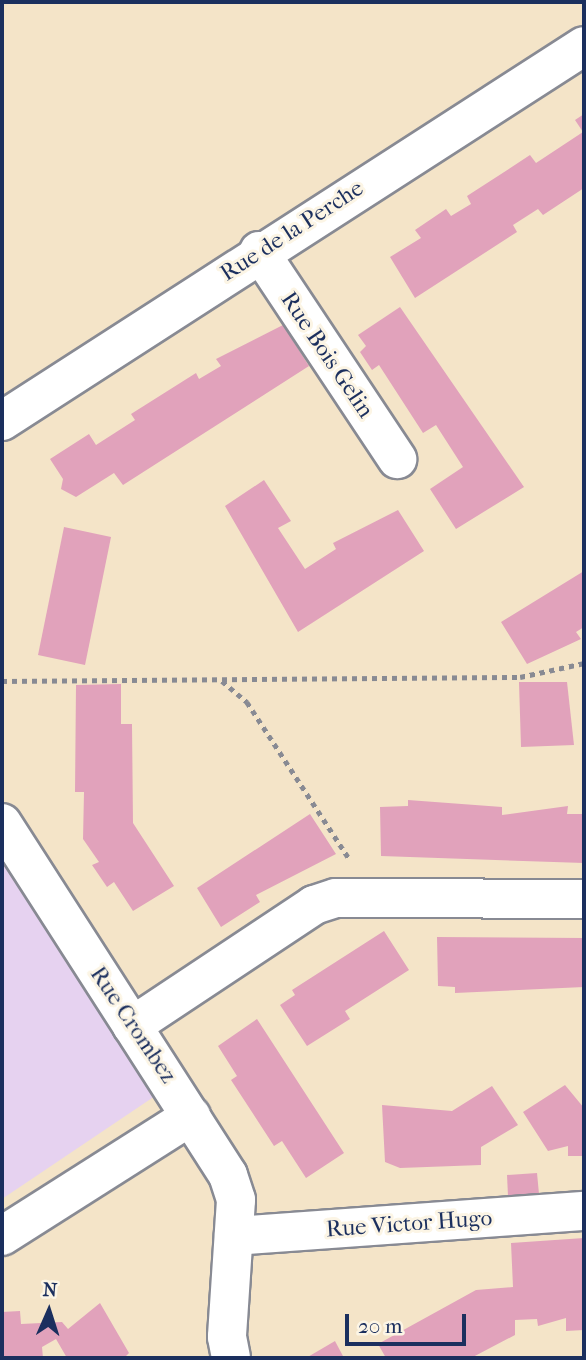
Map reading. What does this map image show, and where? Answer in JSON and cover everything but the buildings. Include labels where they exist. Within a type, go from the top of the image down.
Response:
[{"type":"street","name":"Rue de la Perche","points":[[2,421],[259,251],[584,46]]},
{"type":"street","name":"Rue Bois Gelin","points":[[259,251],[397,458]]},
{"type":"street","name":"Rue Crombez","points":[[2,823],[228,1175],[236,1200],[227,1337],[231,1358]]},
{"type":"street","points":[[132,1026],[314,905],[364,897],[584,899]]},
{"type":"street","points":[[2,1236],[191,1116]]},
{"type":"street","name":"Rue Victor Hugo","points":[[234,1236],[584,1212]]},
{"type":"path","points":[[2,681],[520,677],[584,663]]},
{"type":"path","points":[[222,681],[247,702],[342,845],[364,897]]},
{"type":"shaded area","points":[[2,844],[161,1092],[2,1199]]}]
